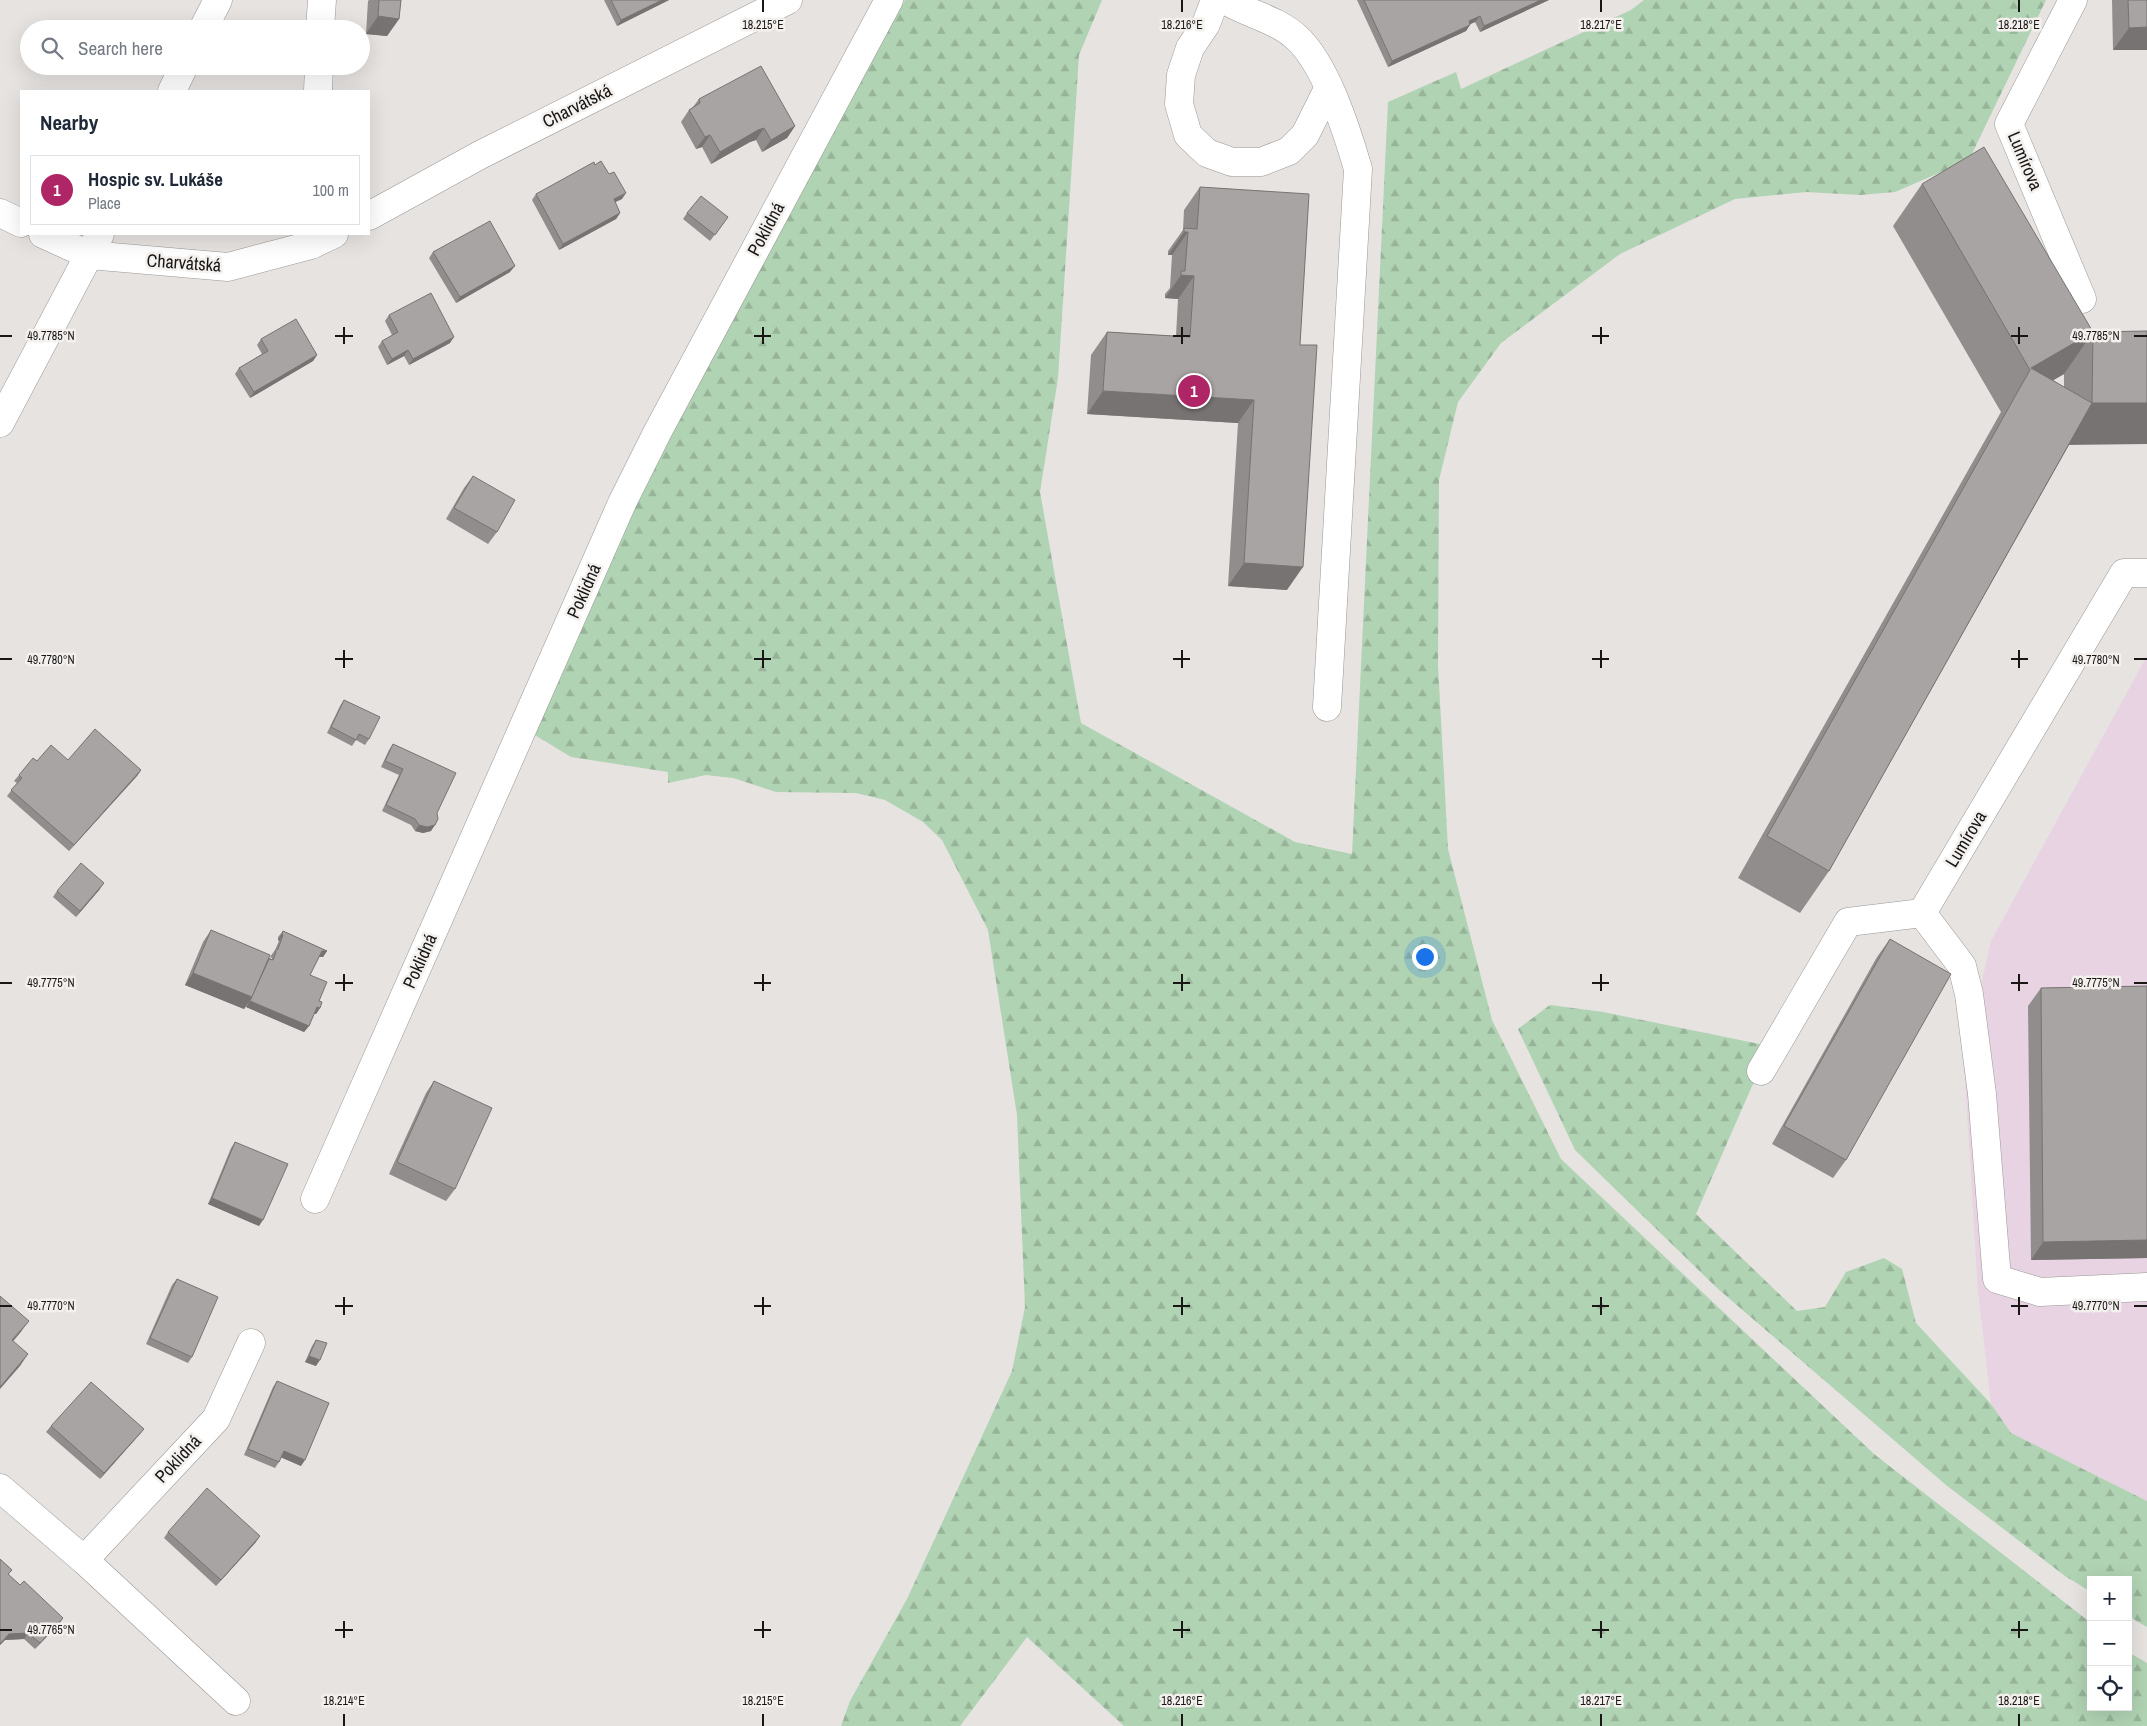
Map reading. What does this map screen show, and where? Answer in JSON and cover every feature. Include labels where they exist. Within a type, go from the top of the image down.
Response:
[{"type":"street","points":[[208,20],[218,0]]},
{"type":"street","points":[[321,20],[322,0]]},
{"type":"street","name":"Charvátská","points":[[370,215],[480,154],[788,0]]},
{"type":"street","name":"Poklidná","points":[[315,1199],[622,503],[889,0]]},
{"type":"street","points":[[1216,0],[1206,24],[1190,48],[1181,75],[1179,104],[1188,134],[1207,153],[1232,162],[1261,162],[1289,151],[1305,135],[1328,89]]},
{"type":"street","points":[[1225,0],[1234,6],[1265,17],[1296,38],[1315,61],[1345,122],[1358,169],[1327,707]]},
{"type":"street","name":"Lumírova","points":[[2072,0],[2009,124],[2082,299]]},
{"type":"street","points":[[172,90],[180,75]]},
{"type":"street","points":[[318,90],[319,75]]},
{"type":"street","points":[[0,213],[20,223]]},
{"type":"street","points":[[0,423],[94,245],[48,235]]},
{"type":"street","name":"Charvátská","points":[[94,245],[228,267],[319,238]]},
{"type":"street","name":"Lumírova","points":[[1922,913],[2124,573],[2147,573]]},
{"type":"street","points":[[1761,1071],[1848,922],[1922,913],[1962,966],[1969,994],[1982,1094],[1997,1279],[2040,1292],[2147,1287]]},
{"type":"street","name":"Poklidná","points":[[84,1560],[216,1419],[251,1343]]},
{"type":"street","points":[[0,1488],[84,1560],[236,1701]]},
{"type":"shaded area","points":[[2147,656],[2147,1501],[2011,1433],[1991,1404],[1978,1291],[1965,1079],[1957,1001],[1981,986],[1991,941]]},
{"type":"green space","points":[[905,0],[1102,0],[1079,55],[1058,378],[1040,492],[1081,723],[1295,842],[1352,854],[1388,102],[1456,72],[1461,89],[1631,10],[1644,0],[2046,0],[1969,160],[1895,192],[1860,195],[1806,192],[1735,199],[1620,254],[1501,343],[1458,402],[1439,480],[1438,665],[1448,849],[1492,1020],[1561,1159],[1874,1454],[2087,1620],[2087,1711],[2132,1711],[2132,1654],[2147,1663],[2147,1726],[1124,1726],[1027,1637],[960,1726],[841,1726],[850,1701],[907,1599],[1012,1371],[1025,1307],[1017,1115],[988,930],[942,840],[923,822],[885,800],[856,793],[776,792],[733,778],[706,775],[668,783],[668,772],[571,757],[525,729],[636,463]]},
{"type":"green space","points":[[1550,1005],[1603,1012],[1774,1047],[1752,1086],[1696,1214],[1797,1311],[1825,1307],[1846,1272],[1884,1258],[1902,1269],[1916,1323],[1991,1404],[2011,1433],[2147,1501],[2147,1627],[2132,1618],[2132,1576],[2087,1576],[2087,1590],[2065,1576],[1946,1485],[1717,1288],[1575,1150],[1518,1029]]},
{"type":"building","points":[[379,0],[401,0],[399,19],[378,16]]},
{"type":"building","points":[[611,0],[662,0],[621,20]]},
{"type":"building","points":[[1364,0],[1541,0],[1484,26],[1480,16],[1469,21],[1470,25],[1392,61]]},
{"type":"building","points":[[2128,0],[2147,0],[2147,27],[2129,28]]},
{"type":"building","points":[[761,66],[795,126],[771,140],[764,128],[758,130],[720,152],[710,135],[705,137],[689,110],[700,103],[699,99]]},
{"type":"building","points":[[1984,147],[2093,332],[2031,368],[2092,403],[1829,871],[1767,836],[2030,370],[1922,184]]},
{"type":"building","points":[[601,161],[609,174],[614,172],[626,193],[614,199],[620,213],[563,244],[536,194],[594,162],[595,165]]},
{"type":"building","points":[[1200,187],[1309,194],[1300,345],[1317,345],[1303,567],[1244,563],[1254,400],[1103,391],[1107,332],[1190,337],[1194,276],[1181,275],[1181,271],[1185,271],[1188,232],[1184,232],[1184,228],[1197,229]]},
{"type":"building","points":[[701,196],[728,217],[715,235],[687,213]]},
{"type":"building","points":[[490,221],[515,266],[460,297],[433,252]]},
{"type":"building","points":[[431,293],[454,337],[413,359],[408,350],[392,359],[382,341],[398,332],[389,315]]},
{"type":"building","points":[[296,319],[317,355],[254,392],[239,368],[268,351],[261,339]]},
{"type":"building","points":[[2147,331],[2147,403],[2092,403],[2093,332]]},
{"type":"building","points":[[473,476],[515,500],[497,532],[454,508]]},
{"type":"building","points":[[344,700],[380,717],[369,739],[359,734],[356,740],[331,727]]},
{"type":"building","points":[[95,729],[141,770],[74,845],[11,790],[22,778],[19,775],[33,758],[37,761],[51,745],[68,760]]},
{"type":"building","points":[[393,744],[456,773],[437,813],[438,819],[435,825],[427,827],[419,825],[415,819],[386,805],[403,769],[385,761]]},
{"type":"building","points":[[81,863],[104,883],[80,911],[57,891]]},
{"type":"building","points":[[211,930],[270,955],[252,997],[193,973]]},
{"type":"building","points":[[283,931],[327,951],[322,951],[310,975],[327,982],[319,1001],[322,1002],[320,1008],[317,1007],[309,1026],[250,1001],[269,959],[273,960]]},
{"type":"building","points":[[1890,939],[1951,974],[1846,1160],[1784,1126]]},
{"type":"building","points":[[2147,986],[2147,1240],[2043,1242],[2041,988]]},
{"type":"building","points":[[434,1081],[492,1108],[455,1189],[397,1162]]},
{"type":"building","points":[[235,1142],[288,1164],[263,1220],[212,1198]]},
{"type":"building","points":[[177,1279],[218,1297],[192,1357],[150,1338]]},
{"type":"building","points":[[0,1296],[29,1321],[12,1340],[28,1354],[0,1387]]},
{"type":"building","points":[[316,1340],[327,1343],[320,1360],[309,1356]]},
{"type":"building","points":[[277,1381],[329,1403],[305,1460],[284,1451],[279,1462],[248,1449]]},
{"type":"building","points":[[91,1382],[144,1429],[104,1473],[51,1426]]},
{"type":"building","points":[[207,1488],[260,1536],[221,1580],[168,1532]]},
{"type":"building","points":[[0,1559],[12,1570],[8,1574],[20,1585],[24,1581],[63,1618],[40,1643],[28,1633],[9,1634],[0,1644]]},
{"type":"place","name":"Hospic sv. Lukáše","points":[[1194,391]]}]
